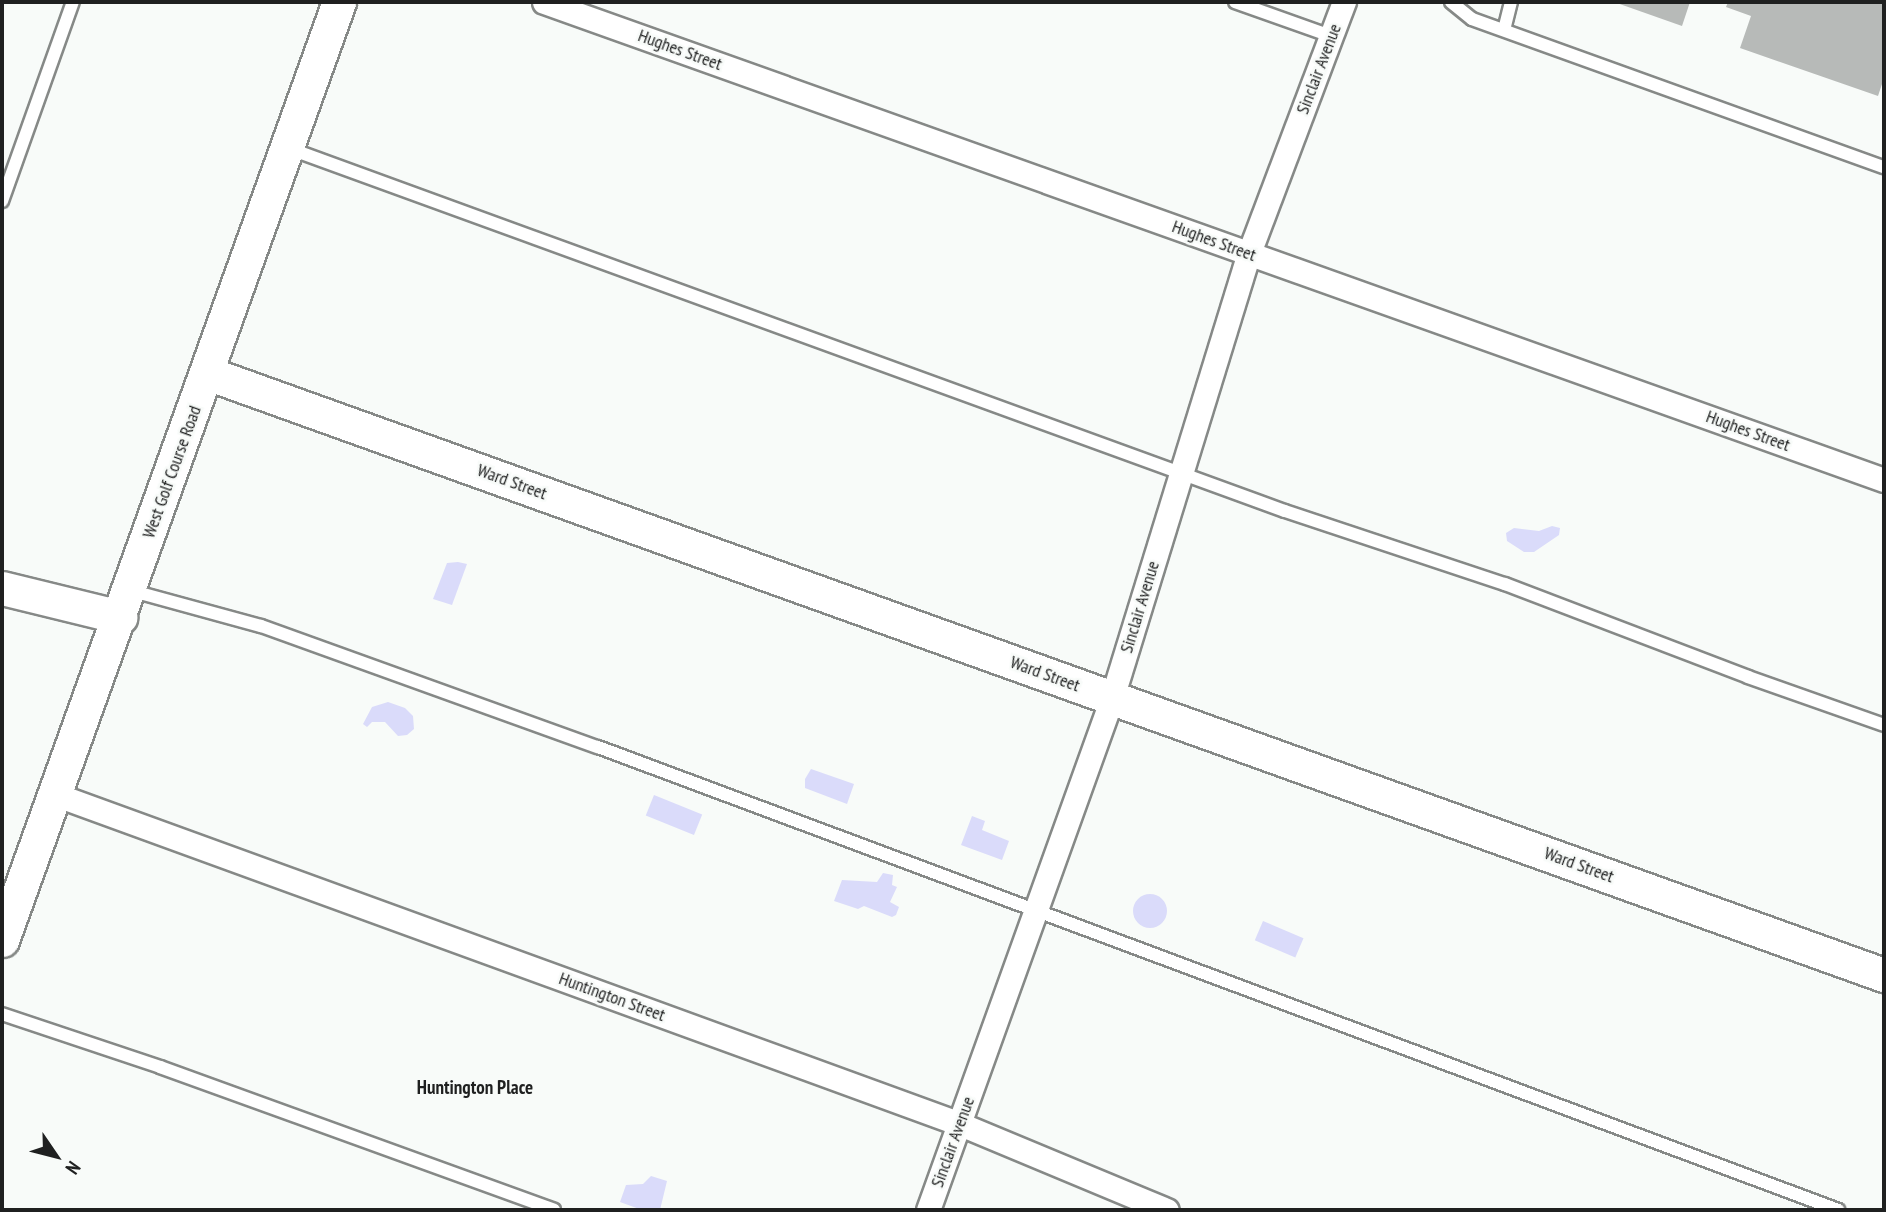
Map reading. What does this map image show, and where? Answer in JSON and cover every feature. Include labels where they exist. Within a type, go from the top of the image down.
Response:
[{"type":"street","name":"West Golf Course Road","points":[[2,940],[339,2]]},
{"type":"street","name":"Hughes Street","points":[[544,2],[1884,480]]},
{"type":"street","name":"Sinclair Avenue","points":[[928,1210],[1112,698],[1249,253],[1344,2]]},
{"type":"street","name":"Ward Street","points":[[207,373],[1884,975]]},
{"type":"street","points":[[2,588],[124,603]]},
{"type":"street","name":"Huntington Street","points":[[54,794],[960,1124],[1167,1210]]},
{"type":"lane","points":[[2,201],[73,2]]},
{"type":"lane","points":[[1235,2],[1331,36]]},
{"type":"lane","points":[[1451,2],[1472,19],[1884,167]]},
{"type":"lane","points":[[1504,30],[1511,2]]},
{"type":"lane","points":[[287,148],[1182,471],[1285,511],[1505,584],[1748,677],[1884,725]]},
{"type":"lane","points":[[124,603],[261,626],[598,747],[1838,1210]]},
{"type":"lane","points":[[2,1014],[160,1066],[554,1210]]},
{"type":"water","points":[[1552,526],[1560,528],[1559,535],[1534,552],[1524,552],[1507,541],[1506,533],[1514,528],[1539,531]]},
{"type":"water","points":[[447,563],[467,564],[452,605],[433,599]]},
{"type":"water","points":[[388,702],[405,708],[413,716],[414,729],[407,735],[398,736],[385,722],[372,722],[367,727],[363,724],[372,707]]},
{"type":"water","points":[[811,769],[854,784],[847,804],[805,788],[805,779]]},
{"type":"water","points":[[654,795],[702,814],[694,835],[646,815]]},
{"type":"water","points":[[972,816],[985,821],[982,830],[1009,841],[1002,860],[961,845]]},
{"type":"water","points":[[883,873],[893,875],[892,885],[897,887],[890,902],[899,907],[896,915],[892,917],[864,906],[858,909],[834,901],[842,880],[877,882]]},
{"type":"water","points":[[1150,894],[1162,899],[1167,911],[1162,923],[1150,928],[1138,923],[1133,911],[1138,899]]},
{"type":"water","points":[[1263,921],[1304,938],[1295,958],[1255,940]]},
{"type":"water","points":[[651,1176],[667,1181],[660,1210],[642,1210],[620,1202],[626,1185],[643,1184]]},
{"type":"building","points":[[1614,2],[1690,2],[1682,26]]},
{"type":"building","points":[[1728,2],[1884,2],[1884,78],[1878,96],[1740,48],[1751,16],[1726,7]]},
{"type":"district","name":"Huntington Place","points":[[475,1088]]}]
